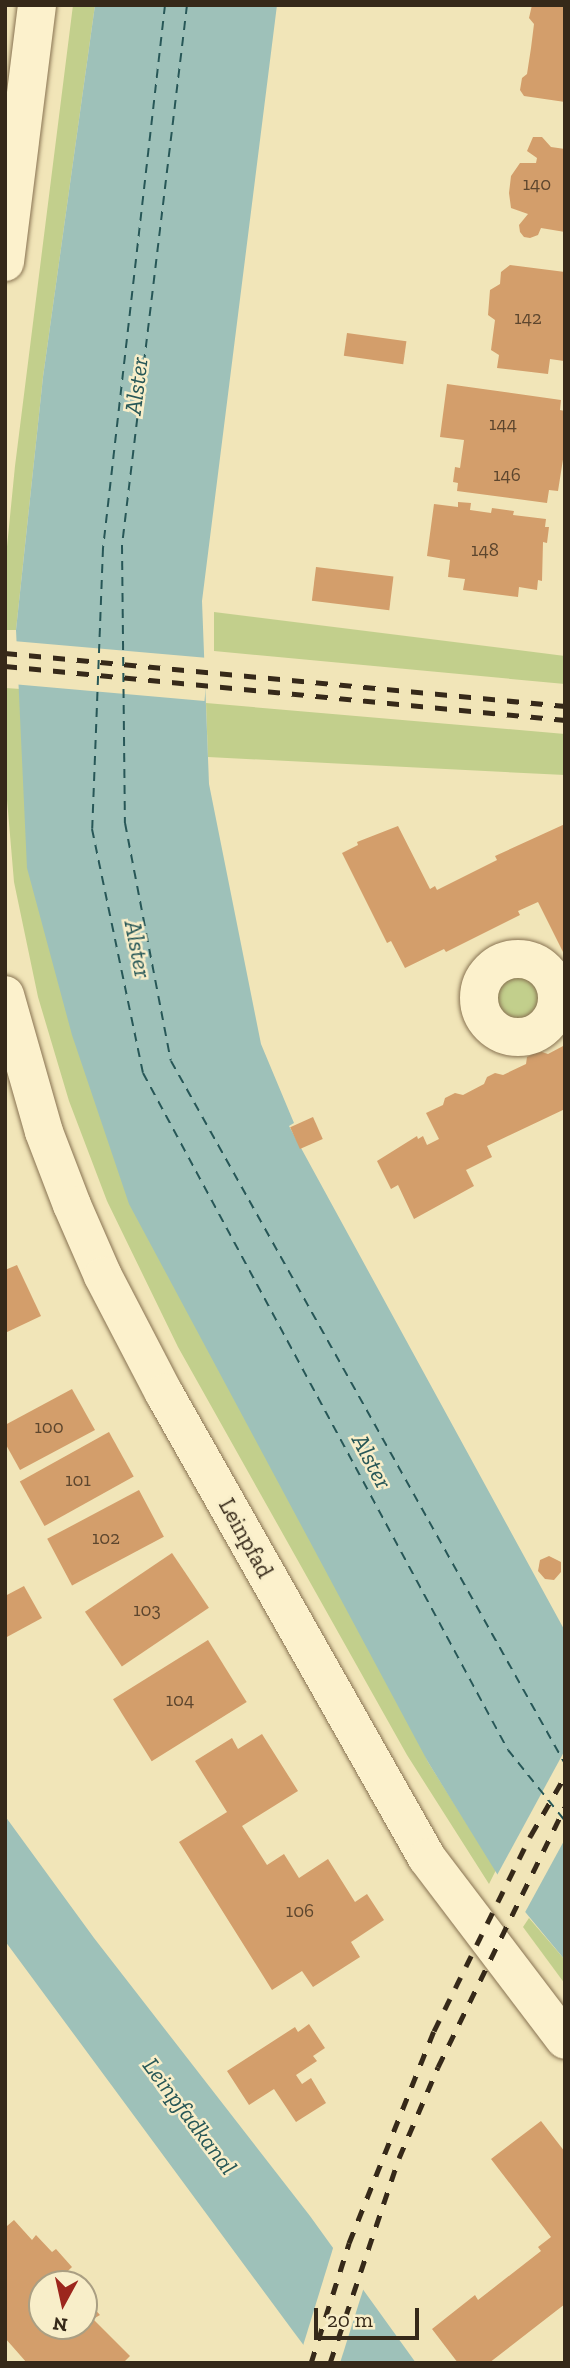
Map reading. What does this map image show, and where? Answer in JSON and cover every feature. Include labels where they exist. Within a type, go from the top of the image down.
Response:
[{"type":"street","points":[[5,262],[37,5]]},
{"type":"street","name":"Leinpfad","points":[[5,995],[44,1132],[72,1205],[103,1276],[164,1393],[427,1858],[565,2040]]},
{"type":"green space","points":[[73,5],[95,5],[43,377],[16,630],[5,630],[5,567],[15,466]]},
{"type":"green space","points":[[214,612],[565,656],[565,684],[214,651]]},
{"type":"green space","points":[[5,688],[21,689],[28,868],[428,1762],[496,1870],[489,1884],[407,1755],[178,1347],[107,1201],[69,1101],[38,997],[14,882],[5,776]]},
{"type":"green space","points":[[206,703],[565,734],[565,775],[208,757]]},
{"type":"green space","points":[[519,971],[538,979],[546,998],[538,1017],[519,1025],[500,1017],[492,998],[500,979]]},
{"type":"green space","points":[[529,1918],[565,1960],[565,1984],[523,1927]]},
{"type":"water","name":"Alster","points":[[95,5],[277,5],[202,601],[209,784],[261,1044],[294,1123],[289,1126],[565,1631],[565,1960],[507,1890],[428,1762],[129,1204],[72,1035],[27,868],[16,630],[43,377]]},
{"type":"water","name":"Leinpfadkanal","points":[[5,1816],[94,1938],[310,2216],[416,2363],[317,2363],[5,1941]]},
{"type":"pier","points":[[13,641],[208,658],[205,701],[9,684]]},
{"type":"pier","points":[[565,1750],[565,1839],[523,1916],[496,1877]]},
{"type":"pier","points":[[334,2245],[364,2287],[340,2363],[313,2363],[302,2349]]},
{"type":"building","points":[[532,5],[565,5],[565,102],[524,96],[520,90],[522,78],[527,74],[531,48],[534,24],[529,18]]},
{"type":"building","points":[[533,137],[542,137],[551,147],[565,149],[565,232],[541,228],[538,235],[530,238],[524,237],[519,225],[528,214],[511,208],[509,193],[511,176],[520,163],[536,163],[537,158],[527,151]]},
{"type":"building","points":[[510,265],[565,272],[564,361],[550,359],[548,374],[497,368],[499,355],[491,350],[495,320],[488,315],[490,290],[500,284],[501,272]]},
{"type":"building","points":[[347,333],[406,341],[403,364],[344,356]]},
{"type":"building","points":[[447,384],[561,400],[560,410],[565,411],[564,453],[558,491],[549,490],[547,503],[457,491],[458,483],[453,482],[455,467],[460,468],[464,440],[440,437]]},
{"type":"building","points":[[458,502],[471,503],[470,510],[491,513],[492,508],[514,511],[513,515],[546,519],[545,527],[549,527],[547,543],[543,542],[542,581],[538,580],[537,590],[519,587],[518,597],[463,590],[465,579],[448,577],[450,560],[427,556],[434,504],[458,507]]},
{"type":"building","points":[[316,567],[393,577],[389,610],[312,601]]},
{"type":"building","points":[[565,824],[565,956],[538,902],[518,911],[520,915],[446,952],[444,949],[405,968],[391,941],[387,943],[342,853],[358,845],[357,842],[398,826],[430,889],[435,886],[437,890],[497,860],[495,856]]},
{"type":"building","points":[[565,1045],[565,1109],[487,1146],[492,1157],[466,1170],[474,1186],[414,1219],[398,1185],[391,1189],[377,1161],[417,1136],[418,1139],[423,1136],[427,1145],[439,1139],[426,1113],[443,1105],[445,1098],[455,1093],[463,1095],[484,1084],[487,1077],[495,1073],[503,1075],[526,1064],[527,1057],[539,1051],[548,1054]]},
{"type":"building","points":[[313,1117],[323,1139],[300,1149],[290,1127]]},
{"type":"building","points":[[17,1265],[41,1316],[5,1333],[5,1270]]},
{"type":"building","points":[[72,1389],[95,1430],[20,1470],[5,1443],[5,1425]]},
{"type":"building","points":[[109,1432],[134,1477],[45,1526],[20,1481]]},
{"type":"building","points":[[139,1490],[164,1537],[72,1586],[47,1539]]},
{"type":"building","points":[[172,1553],[209,1608],[122,1666],[85,1612]]},
{"type":"building","points":[[549,1556],[561,1562],[561,1572],[554,1580],[545,1579],[538,1571],[540,1560]]},
{"type":"building","points":[[24,1586],[42,1618],[5,1638],[5,1596]]},
{"type":"building","points":[[208,1640],[247,1702],[152,1761],[113,1699]]},
{"type":"building","points":[[262,1734],[298,1791],[242,1826],[267,1865],[284,1854],[299,1878],[328,1859],[355,1902],[367,1894],[384,1920],[351,1942],[360,1957],[313,1987],[302,1971],[272,1990],[179,1842],[227,1812],[195,1761],[232,1738],[238,1749]]},
{"type":"building","points":[[309,2024],[325,2048],[313,2056],[317,2061],[296,2075],[302,2084],[311,2078],[326,2103],[296,2122],[274,2089],[249,2105],[227,2071],[295,2027],[298,2032]]},
{"type":"building","points":[[541,2121],[565,2152],[565,2304],[489,2363],[458,2363],[432,2329],[475,2295],[478,2300],[541,2251],[538,2247],[551,2237],[491,2159]]},
{"type":"building","points":[[14,2220],[32,2240],[36,2235],[52,2252],[56,2249],[72,2267],[69,2270],[28,2270],[28,2340],[98,2340],[98,2324],[130,2356],[123,2363],[27,2363],[5,2338],[5,2224],[7,2226]]},
{"type":"ferry route","points":[[165,5],[103,548],[92,829],[143,1073],[508,1750],[565,1821]]},
{"type":"ferry route","points":[[187,5],[122,545],[125,823],[171,1061],[565,1764]]},
{"type":"railway","points":[[5,653],[565,706]]},
{"type":"railway","points":[[5,666],[565,720]]},
{"type":"railway","points":[[311,2363],[349,2243],[434,2031],[531,1835],[565,1776]]},
{"type":"railway","points":[[330,2363],[399,2158],[438,2067],[565,1807]]}]
